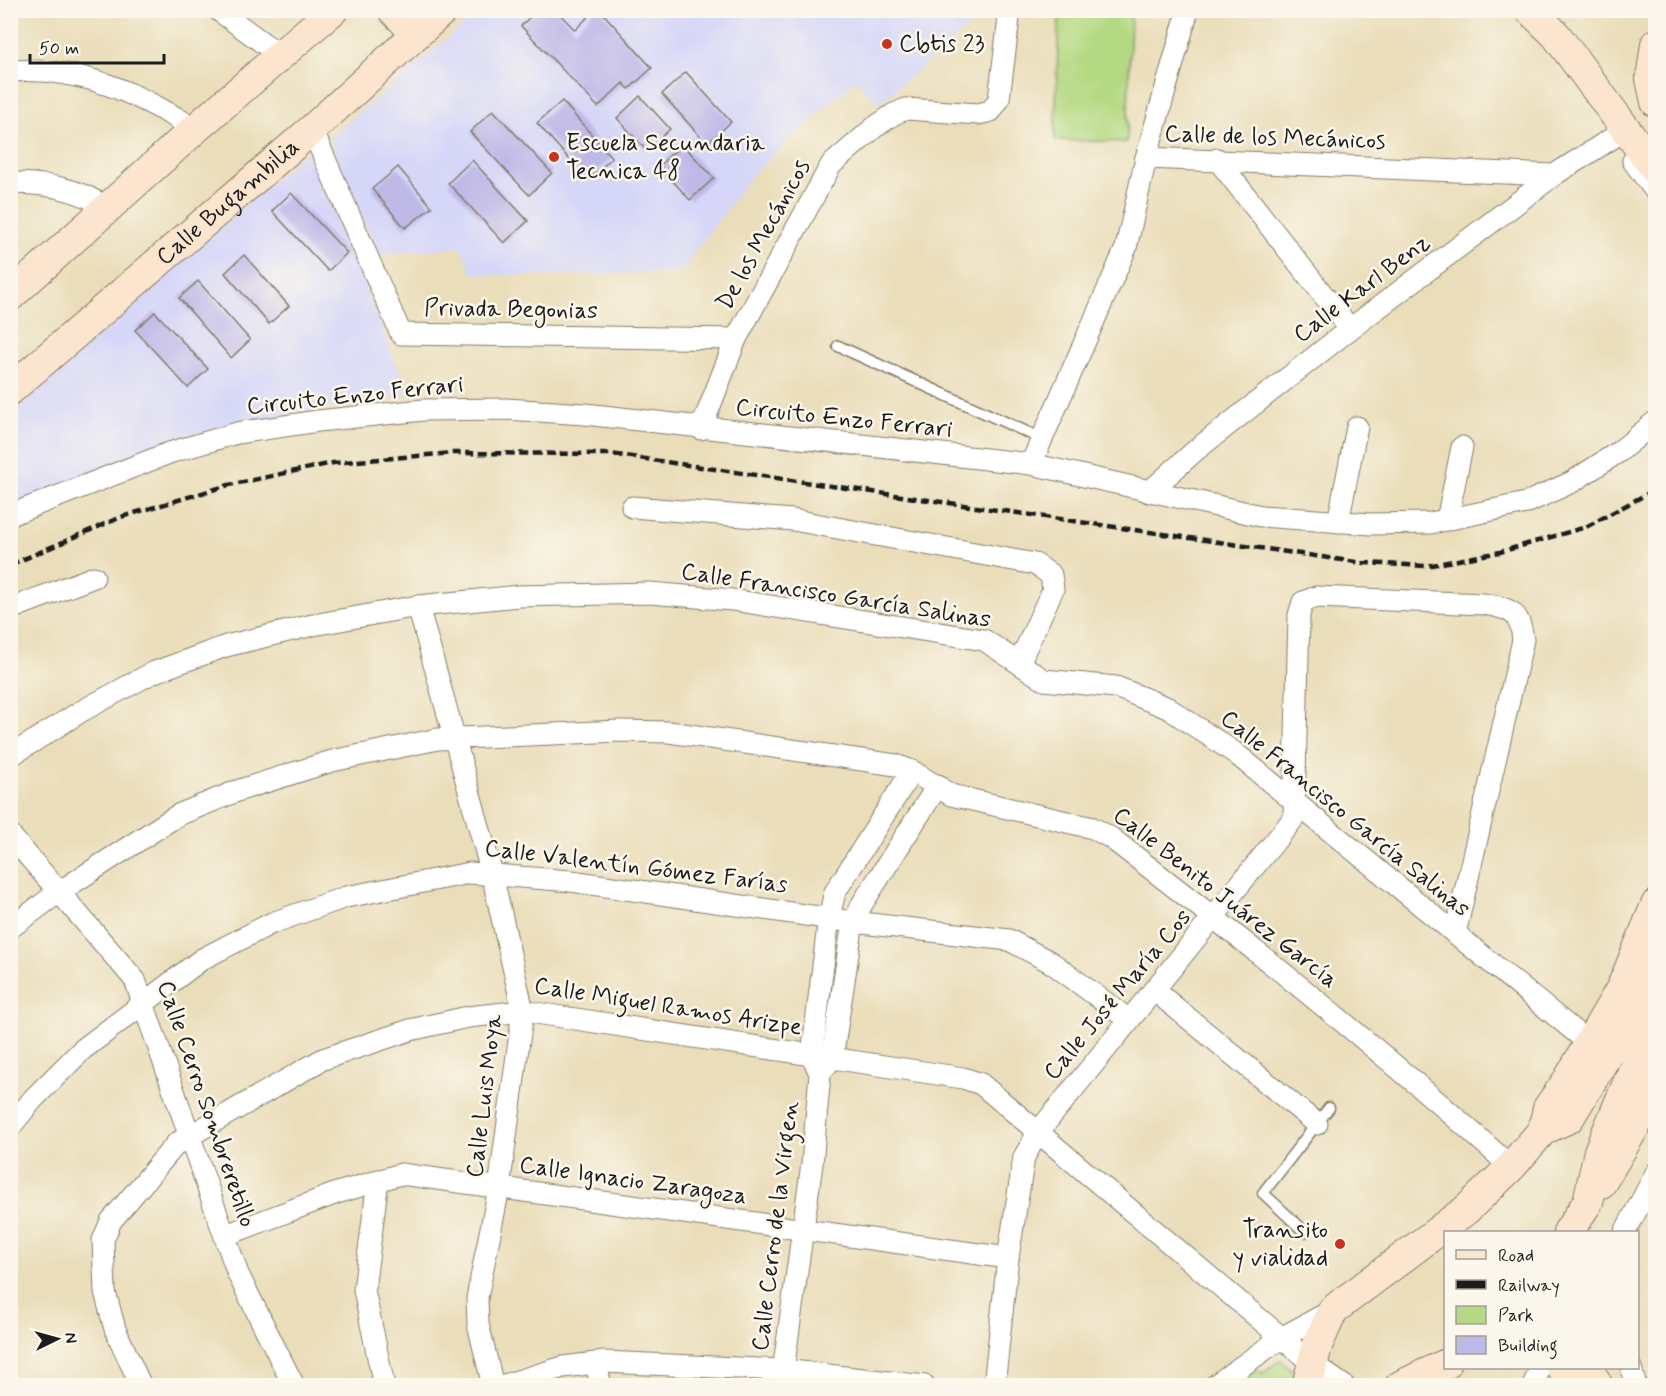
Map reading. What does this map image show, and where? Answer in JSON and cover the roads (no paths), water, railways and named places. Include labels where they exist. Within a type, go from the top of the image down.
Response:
[{"type":"main road","points":[[10,296],[109,210],[195,129],[333,10]]},
{"type":"main road","points":[[393,10],[416,33]]},
{"type":"main road","points":[[1530,10],[1548,25],[1656,170]]},
{"type":"main road","points":[[1556,10],[1656,140]]},
{"type":"main road","name":"Calle Bugambilia","points":[[10,390],[309,132],[442,11]]},
{"type":"main road","points":[[1656,44],[1651,79],[1656,102]]},
{"type":"main road","points":[[1543,1130],[1548,1108],[1590,1044],[1622,987],[1656,905]]},
{"type":"main road","points":[[1310,1376],[1317,1346],[1333,1310],[1466,1210],[1511,1167],[1543,1130],[1569,1118],[1656,973]]},
{"type":"main road","points":[[1581,1231],[1599,1151],[1656,1017]]},
{"type":"main road","points":[[1569,1231],[1618,1158],[1656,1083]]},
{"type":"main road","points":[[1400,1386],[1444,1365]]},
{"type":"main road","points":[[1589,1369],[1598,1386]]},
{"type":"main road","points":[[1544,1376],[1573,1386]]},
{"type":"street","points":[[218,10],[281,56]]},
{"type":"street","name":"De los Mecánicos","points":[[701,429],[736,339],[831,165],[875,127],[906,109],[978,114],[991,111],[999,99],[1010,10]]},
{"type":"street","name":"Calle de los Mecánicos","points":[[1188,10],[1146,158],[1217,159],[1554,175]]},
{"type":"street","points":[[10,71],[61,72],[111,84],[150,101],[195,129]]},
{"type":"street","points":[[1584,72],[1596,112],[1656,192]]},
{"type":"street","name":"Privada Begonias","points":[[309,132],[318,143],[401,334],[736,339]]},
{"type":"street","name":"Calle Karl Benz","points":[[1149,492],[1196,450],[1350,329],[1554,175],[1614,136]]},
{"type":"street","points":[[1031,464],[1126,248],[1146,158]]},
{"type":"street","points":[[1217,159],[1350,329]]},
{"type":"street","points":[[10,183],[35,183],[93,197],[109,210]]},
{"type":"street","name":"Circuito Enzo Ferrari","points":[[10,516],[169,453],[237,434],[318,421],[423,410],[506,409],[585,414],[701,429],[1031,464],[1261,516],[1338,522],[1391,523],[1447,520],[1526,503],[1545,495],[1572,482],[1620,451],[1656,421]]},
{"type":"street","points":[[1338,522],[1357,427]]},
{"type":"street","points":[[1447,520],[1462,447]]},
{"type":"street","points":[[632,507],[793,520],[1035,564],[1051,574],[1053,589],[1019,663]]},
{"type":"street","points":[[10,609],[94,577]]},
{"type":"street","name":"Calle Francisco García Salinas","points":[[10,756],[80,712],[152,672],[226,646],[313,625],[418,606],[519,596],[621,592],[732,600],[984,640],[1044,680],[1116,687],[1168,708],[1235,753],[1294,799],[1590,1044]]},
{"type":"street","name":"Calle José María Cos","points":[[994,1386],[1008,1258],[1024,1157],[1039,1131],[1215,918],[1294,818],[1299,615],[1304,602],[1316,597],[1484,604],[1509,609],[1521,624],[1523,640],[1455,934]]},
{"type":"street","name":"Calle Luis Moya","points":[[418,606],[492,874],[523,1011],[499,1188],[477,1298],[478,1324],[493,1386]]},
{"type":"street","name":"Calle Benito Juárez García","points":[[10,928],[59,892],[178,815],[237,790],[332,761],[438,739],[455,741],[620,731],[669,732],[896,765],[938,785],[951,795],[1093,828],[1111,838],[1215,918],[1420,1084],[1511,1167]]},
{"type":"street","points":[[822,1062],[829,917],[835,892],[912,771]]},
{"type":"street","points":[[822,1062],[853,922],[862,904],[938,785]]},
{"type":"street","name":"Calle Cerro Sombreretillo","points":[[10,836],[135,980],[238,1274],[294,1386]]},
{"type":"street","name":"Calle Valentín Gómez Farías","points":[[10,1127],[34,1098],[82,1050],[142,1002],[202,959],[272,923],[346,897],[470,873],[571,881],[853,922],[1009,940],[1052,963],[1130,1020]]},
{"type":"street","points":[[1154,990],[1323,1116]]},
{"type":"street","name":"Calle Miguel Ramos Arizpe","points":[[141,1386],[115,1329],[105,1292],[103,1240],[111,1221],[134,1191],[177,1143],[323,1059],[410,1030],[468,1017],[523,1011],[822,1062],[963,1078],[992,1091],[1281,1338],[1310,1376],[1344,1386]]},
{"type":"street","name":"Calle Cerro de la Virgen","points":[[782,1378],[803,1231],[822,1062]]},
{"type":"street","points":[[1626,1231],[1656,1173]]},
{"type":"street","name":"Calle Ignacio Zaragoza","points":[[226,1235],[378,1180],[401,1174],[417,1174],[499,1188],[1008,1258]]},
{"type":"street","points":[[378,1180],[364,1290],[384,1386]]},
{"type":"street","points":[[1214,1386],[1281,1338],[1333,1310]]},
{"type":"street","points":[[596,1363],[601,1386]]},
{"type":"street","points":[[501,1386],[563,1367],[596,1363],[782,1378],[925,1386]]},
{"type":"street","points":[[1631,1369],[1636,1386]]},
{"type":"lane","points":[[838,346],[1042,439]]},
{"type":"lane","points":[[1305,1232],[1263,1193],[1323,1116]]},
{"type":"railway","points":[[10,565],[121,517],[229,485],[333,463],[453,453],[611,454],[1363,563],[1427,566],[1500,552],[1586,527],[1656,489]]},
{"type":"place","name":"Cbtis 23","points":[[887,44]]},
{"type":"place","name":"Escuela Secundaria Tecnica 48","points":[[554,157]]},
{"type":"place","name":"Transito y vialidad","points":[[1340,1244]]}]
